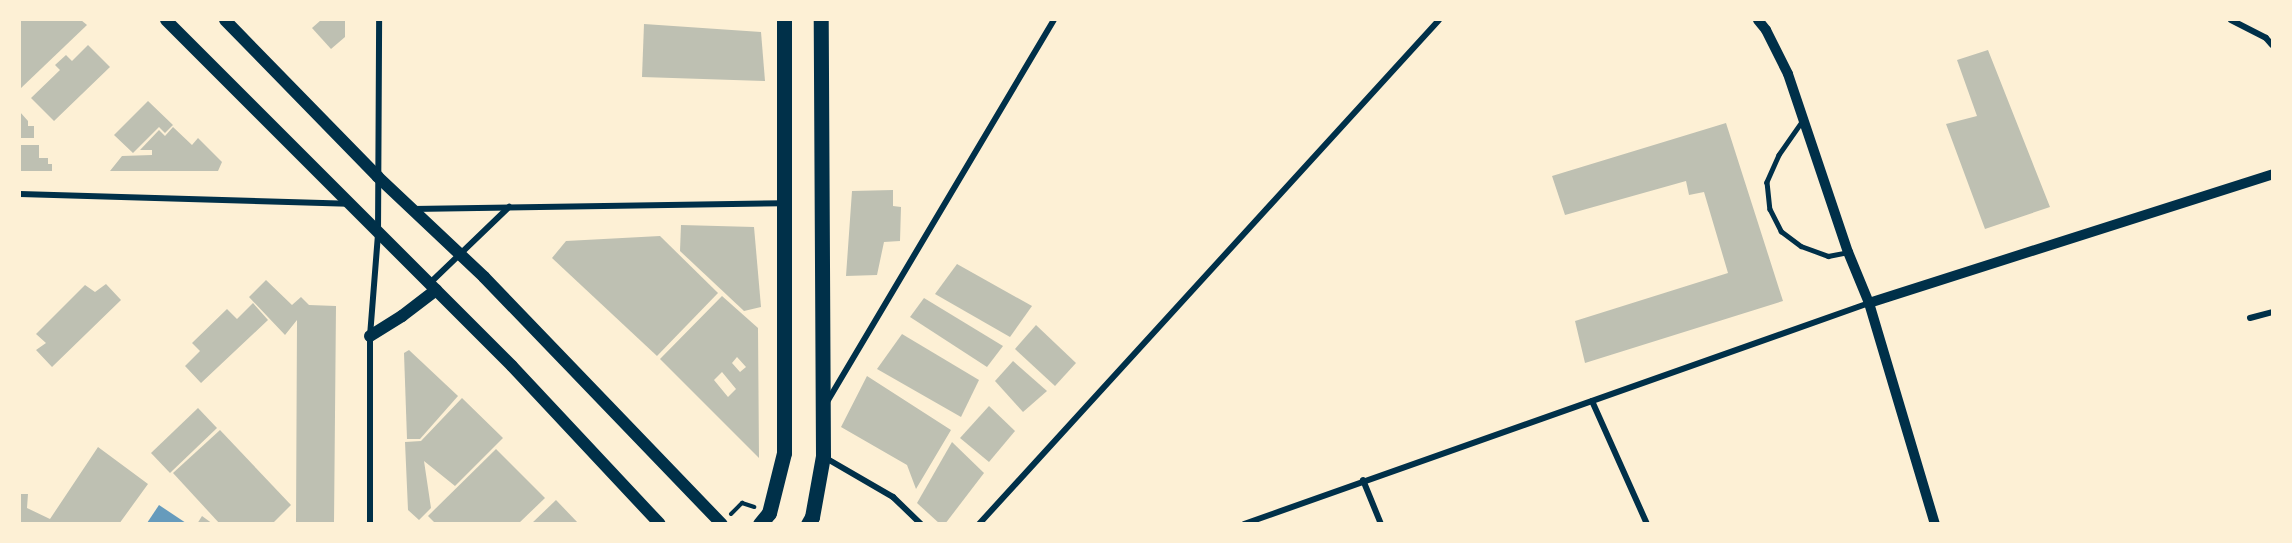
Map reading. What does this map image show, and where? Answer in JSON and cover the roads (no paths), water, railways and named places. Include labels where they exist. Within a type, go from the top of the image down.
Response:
[{"type":"main road","points":[[166,20],[378,234],[433,286],[660,524]]},
{"type":"main road","points":[[225,20],[378,177],[459,254],[722,523]]},
{"type":"main road","points":[[765,518],[784,453],[784,20]]},
{"type":"main road","points":[[808,524],[812,517],[823,456],[821,20]]},
{"type":"main road","points":[[370,336],[402,316],[433,286]]},
{"type":"street","points":[[370,524],[370,336],[378,234],[379,20]]},
{"type":"street","points":[[823,407],[1054,20]]},
{"type":"street","points":[[979,524],[1439,20]]},
{"type":"street","points":[[1758,20],[1766,30],[1788,74],[1848,252],[1869,303],[1935,524]]},
{"type":"street","points":[[2231,20],[2266,38],[2272,45]]},
{"type":"street","points":[[1244,524],[1869,303],[2272,174]]},
{"type":"street","points":[[20,194],[348,204]]},
{"type":"street","points":[[411,209],[784,202]]},
{"type":"street","points":[[433,286],[459,254],[510,207]]},
{"type":"street","points":[[2250,318],[2272,312]]},
{"type":"street","points":[[1592,401],[1647,524]]},
{"type":"street","points":[[823,456],[893,497],[921,524]]},
{"type":"street","points":[[1364,480],[1381,524]]},
{"type":"lane","points":[[1804,119],[1779,154],[1767,182],[1770,209],[1781,231],[1801,246],[1828,256],[1848,252]]},
{"type":"water","points":[[159,505],[186,523],[147,523]]}]
